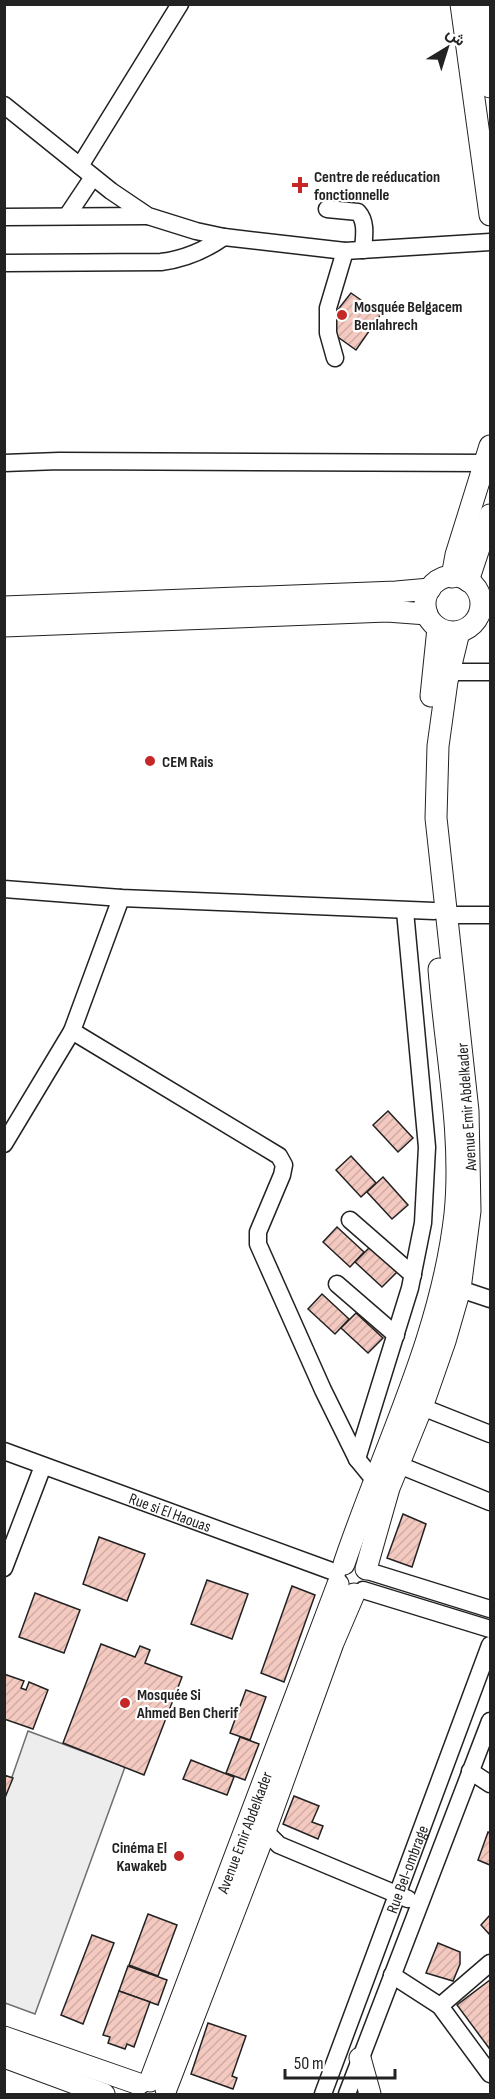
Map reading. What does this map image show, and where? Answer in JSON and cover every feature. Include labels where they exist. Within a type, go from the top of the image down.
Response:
[{"type":"main road","points":[[461,4],[490,215]]},
{"type":"main road","points":[[484,13],[490,87]]},
{"type":"main road","points":[[4,626],[387,611],[441,625],[472,624],[484,612],[471,581],[456,555],[488,455]]},
{"type":"main road","points":[[471,581],[490,515]]},
{"type":"main road","points":[[441,625],[426,597],[430,589],[443,578],[471,581]]},
{"type":"main road","points":[[4,606],[430,589]]},
{"type":"main road","name":"Avenue Emir Abdelkader","points":[[151,2088],[258,1837],[333,1643],[444,1285],[455,1213],[456,1167],[436,818],[438,746],[449,672],[441,625]]},
{"type":"main road","name":"Avenue Emir Abdelkader","points":[[382,1484],[399,1465],[422,1407],[460,1288],[470,1211],[468,1111],[461,1034],[427,837],[424,759],[441,625]]},
{"type":"main road","points":[[4,2037],[151,2088]]},
{"type":"main road","points":[[4,2057],[104,2094]]},
{"type":"main road","points":[[360,2058],[370,2094]]},
{"type":"street","points":[[80,166],[180,4]]},
{"type":"street","points":[[4,105],[111,191],[148,216],[196,231],[224,237],[345,251],[490,242]]},
{"type":"street","points":[[67,216],[93,177]]},
{"type":"street","points":[[327,209],[358,212],[363,218],[363,250]]},
{"type":"street","points":[[4,217],[148,216]]},
{"type":"street","points":[[4,263],[179,260],[195,255],[224,237]]},
{"type":"street","points":[[334,358],[328,333],[328,308],[345,251]]},
{"type":"street","points":[[4,464],[59,461],[488,455]]},
{"type":"street","points":[[449,672],[490,672]]},
{"type":"street","points":[[4,889],[490,915]]},
{"type":"street","points":[[4,1144],[72,1031],[121,897]]},
{"type":"street","points":[[357,1459],[413,1275],[423,1223],[427,1147],[405,911]]},
{"type":"street","points":[[72,1031],[279,1156],[284,1165],[282,1175],[258,1232],[258,1244],[323,1390],[357,1459],[382,1484]]},
{"type":"street","points":[[350,1220],[413,1275]]},
{"type":"street","points":[[337,1284],[396,1335]]},
{"type":"street","points":[[460,1288],[490,1299]]},
{"type":"street","points":[[422,1407],[490,1434]]},
{"type":"street","name":"Rue si El Haouas","points":[[4,1451],[353,1578]]},
{"type":"street","points":[[399,1465],[490,1502]]},
{"type":"street","points":[[4,1568],[43,1466]]},
{"type":"street","points":[[353,1578],[490,1609]]},
{"type":"street","points":[[353,1578],[490,1629]]},
{"type":"street","name":"Rue Bel-ombrage","points":[[323,2094],[490,1645]]},
{"type":"street","name":"Rue Bel-ombrage","points":[[347,2094],[490,1720]]},
{"type":"street","points":[[470,1771],[490,1784]]},
{"type":"street","points":[[258,1837],[420,1904]]},
{"type":"street","points":[[440,2006],[490,1963]]},
{"type":"street","points":[[392,1975],[440,2006],[490,2074]]},
{"type":"shaded area","points":[[28,1731],[125,1767],[35,2014],[5,2003],[4,1800]]},
{"type":"building","points":[[351,293],[381,314],[356,350],[328,330],[332,317]]},
{"type":"building","points":[[388,1111],[413,1138],[398,1152],[373,1125]]},
{"type":"building","points":[[351,1156],[376,1183],[361,1197],[336,1170]]},
{"type":"building","points":[[383,1177],[408,1205],[392,1219],[367,1192]]},
{"type":"building","points":[[337,1227],[364,1252],[350,1267],[323,1242]]},
{"type":"building","points":[[370,1247],[397,1272],[382,1287],[355,1262]]},
{"type":"building","points":[[322,1294],[349,1319],[335,1334],[308,1309]]},
{"type":"building","points":[[356,1313],[383,1338],[368,1353],[341,1328]]},
{"type":"building","points":[[403,1514],[426,1524],[412,1567],[387,1558]]},
{"type":"building","points":[[99,1537],[145,1554],[127,1601],[83,1584]]},
{"type":"building","points":[[207,1580],[248,1594],[232,1639],[191,1624]]},
{"type":"building","points":[[292,1586],[315,1595],[284,1682],[261,1673]]},
{"type":"building","points":[[35,1593],[80,1610],[64,1653],[19,1637]]},
{"type":"building","name":"Mosquée Si Ahmed Ben Cherif","points":[[101,1644],[135,1657],[140,1646],[150,1650],[145,1663],[182,1677],[144,1775],[63,1743]]},
{"type":"building","points":[[4,1674],[24,1681],[21,1688],[26,1690],[29,1682],[48,1690],[33,1729],[4,1719]]},
{"type":"building","points":[[246,1690],[266,1697],[250,1740],[230,1733]]},
{"type":"building","points":[[240,1737],[259,1744],[245,1780],[226,1773]]},
{"type":"building","points":[[191,1760],[234,1777],[227,1795],[183,1779]]},
{"type":"building","points":[[4,1775],[13,1778],[4,1800]]},
{"type":"building","points":[[294,1796],[319,1806],[312,1822],[323,1826],[318,1839],[283,1824]]},
{"type":"building","points":[[488,1832],[490,1833],[490,1865],[478,1860]]},
{"type":"building","points":[[148,1914],[177,1925],[158,1976],[129,1965]]},
{"type":"building","points":[[490,1915],[490,1935],[481,1925]]},
{"type":"building","points":[[92,1935],[114,1943],[83,2024],[61,2015]]},
{"type":"building","points":[[438,1943],[460,1952],[460,1964],[453,1981],[426,1973]]},
{"type":"building","points":[[128,1966],[167,1980],[158,2005],[119,1991]]},
{"type":"building","points":[[490,1980],[490,2047],[489,2048],[457,2005]]},
{"type":"building","points":[[119,1991],[150,2002],[134,2047],[127,2044],[125,2049],[108,2043],[110,2037],[103,2035]]},
{"type":"building","points":[[208,2023],[246,2036],[232,2076],[237,2078],[233,2089],[191,2074]]},
{"type":"place","name":"Centre de reéducation fonctionnelle","points":[[300,185]]},
{"type":"place","name":"Mosquée Belgacem Benlahrech","points":[[342,315]]},
{"type":"place","name":"CEM Rais","points":[[150,761]]},
{"type":"place","name":"Mosquée Si Ahmed Ben Cherif","points":[[125,1703]]},
{"type":"place","name":"Cinéma El Kawakeb","points":[[179,1856]]}]
